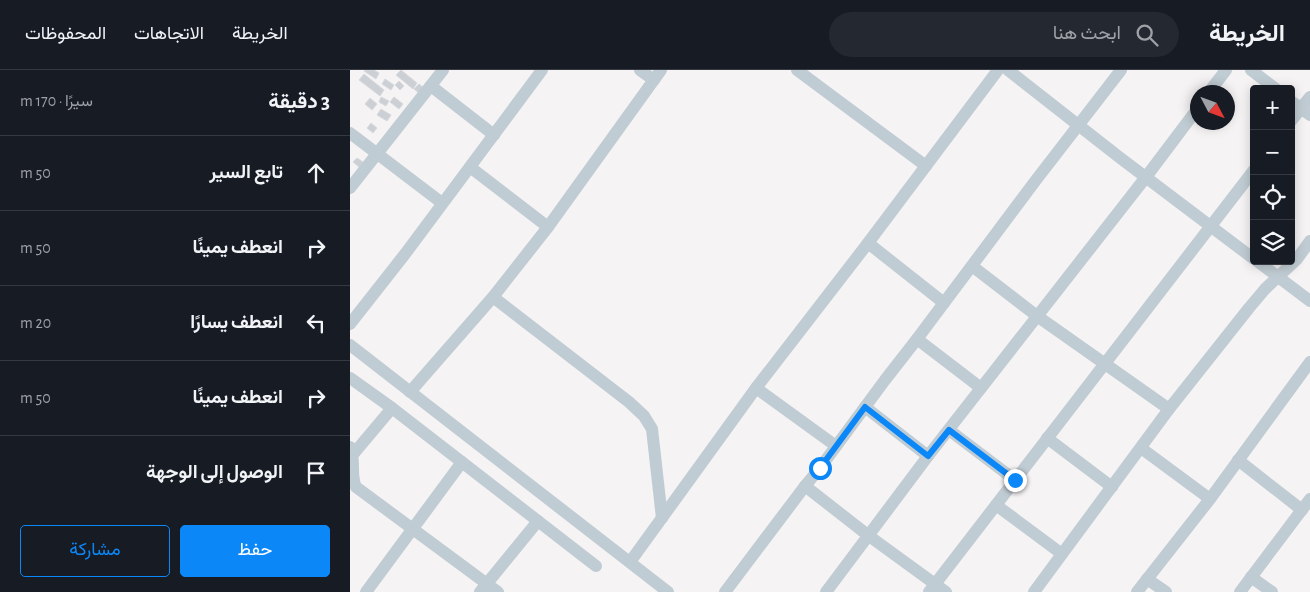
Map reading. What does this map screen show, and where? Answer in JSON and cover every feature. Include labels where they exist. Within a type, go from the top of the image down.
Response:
[{"type":"street","points":[[350,188],[443,70]]},
{"type":"street","points":[[350,324],[405,254],[542,70]]},
{"type":"street","points":[[410,392],[493,296],[548,227],[658,75],[640,70]]},
{"type":"street","points":[[797,70],[926,166]]},
{"type":"street","points":[[630,562],[756,388],[998,70]]},
{"type":"street","points":[[725,592],[1121,70]]},
{"type":"street","points":[[1214,85],[1226,70]]},
{"type":"street","points":[[1252,70],[1271,85]]},
{"type":"street","points":[[1015,72],[1078,125],[1250,256]]},
{"type":"street","points":[[431,86],[494,135]]},
{"type":"street","points":[[1301,108],[1310,97]]},
{"type":"street","points":[[826,592],[928,456],[1190,119]]},
{"type":"street","points":[[350,133],[442,203]]},
{"type":"street","points":[[470,167],[548,227]]},
{"type":"street","points":[[932,588],[1250,175]]},
{"type":"street","points":[[1034,592],[1169,409],[1249,308],[1265,289],[1297,259],[1310,241]]},
{"type":"street","points":[[868,243],[944,303]]},
{"type":"street","points":[[1262,265],[1310,301]]},
{"type":"street","points":[[972,266],[1037,316],[1169,409]]},
{"type":"street","points":[[493,296],[629,402],[644,416],[652,429],[662,518]]},
{"type":"street","points":[[917,339],[981,388]]},
{"type":"street","points":[[350,346],[668,592]]},
{"type":"street","points":[[1137,592],[1210,499],[1310,362]]},
{"type":"street","points":[[350,378],[392,408],[596,566]]},
{"type":"street","points":[[756,388],[836,446]]},
{"type":"street","points":[[865,407],[928,456]]},
{"type":"street","points":[[392,408],[351,453],[353,484],[413,529],[483,588],[498,592]]},
{"type":"street","points":[[949,430],[1015,480]]},
{"type":"street","points":[[1047,438],[1112,487]]},
{"type":"street","points":[[1140,448],[1210,499]]},
{"type":"street","points":[[1238,460],[1302,510]]},
{"type":"street","points":[[366,592],[462,462]]},
{"type":"street","points":[[805,486],[932,588],[946,592]]},
{"type":"street","points":[[1240,592],[1310,498]]},
{"type":"street","points":[[996,505],[1062,554]]},
{"type":"street","points":[[483,588],[538,521]]},
{"type":"street","points":[[1251,577],[1272,592]]},
{"type":"street","points":[[1147,579],[1166,592]]},
{"type":"building","points":[[365,70],[374,70],[379,73],[376,79]]},
{"type":"building","points":[[401,70],[417,83],[413,89],[396,75]]},
{"type":"building","points":[[364,74],[384,90],[380,96],[359,80]]},
{"type":"building","points":[[385,79],[394,85],[391,90],[382,84]]},
{"type":"building","points":[[399,81],[404,86],[400,90],[395,85]]},
{"type":"building","points":[[419,84],[424,88],[420,94],[414,89]]},
{"type":"building","points":[[381,97],[389,101],[386,106],[379,102]]},
{"type":"building","points":[[394,97],[403,104],[399,109],[390,102]]},
{"type":"building","points":[[370,98],[377,104],[372,110],[365,104]]},
{"type":"building","points":[[381,109],[391,115],[387,121],[377,115]]},
{"type":"building","points":[[371,123],[377,128],[373,133],[367,128]]},
{"type":"building","points":[[357,158],[363,162],[359,167],[353,162]]},
{"type":"route","points":[[820,468],[865,407],[928,456],[949,430],[1015,480]]}]
